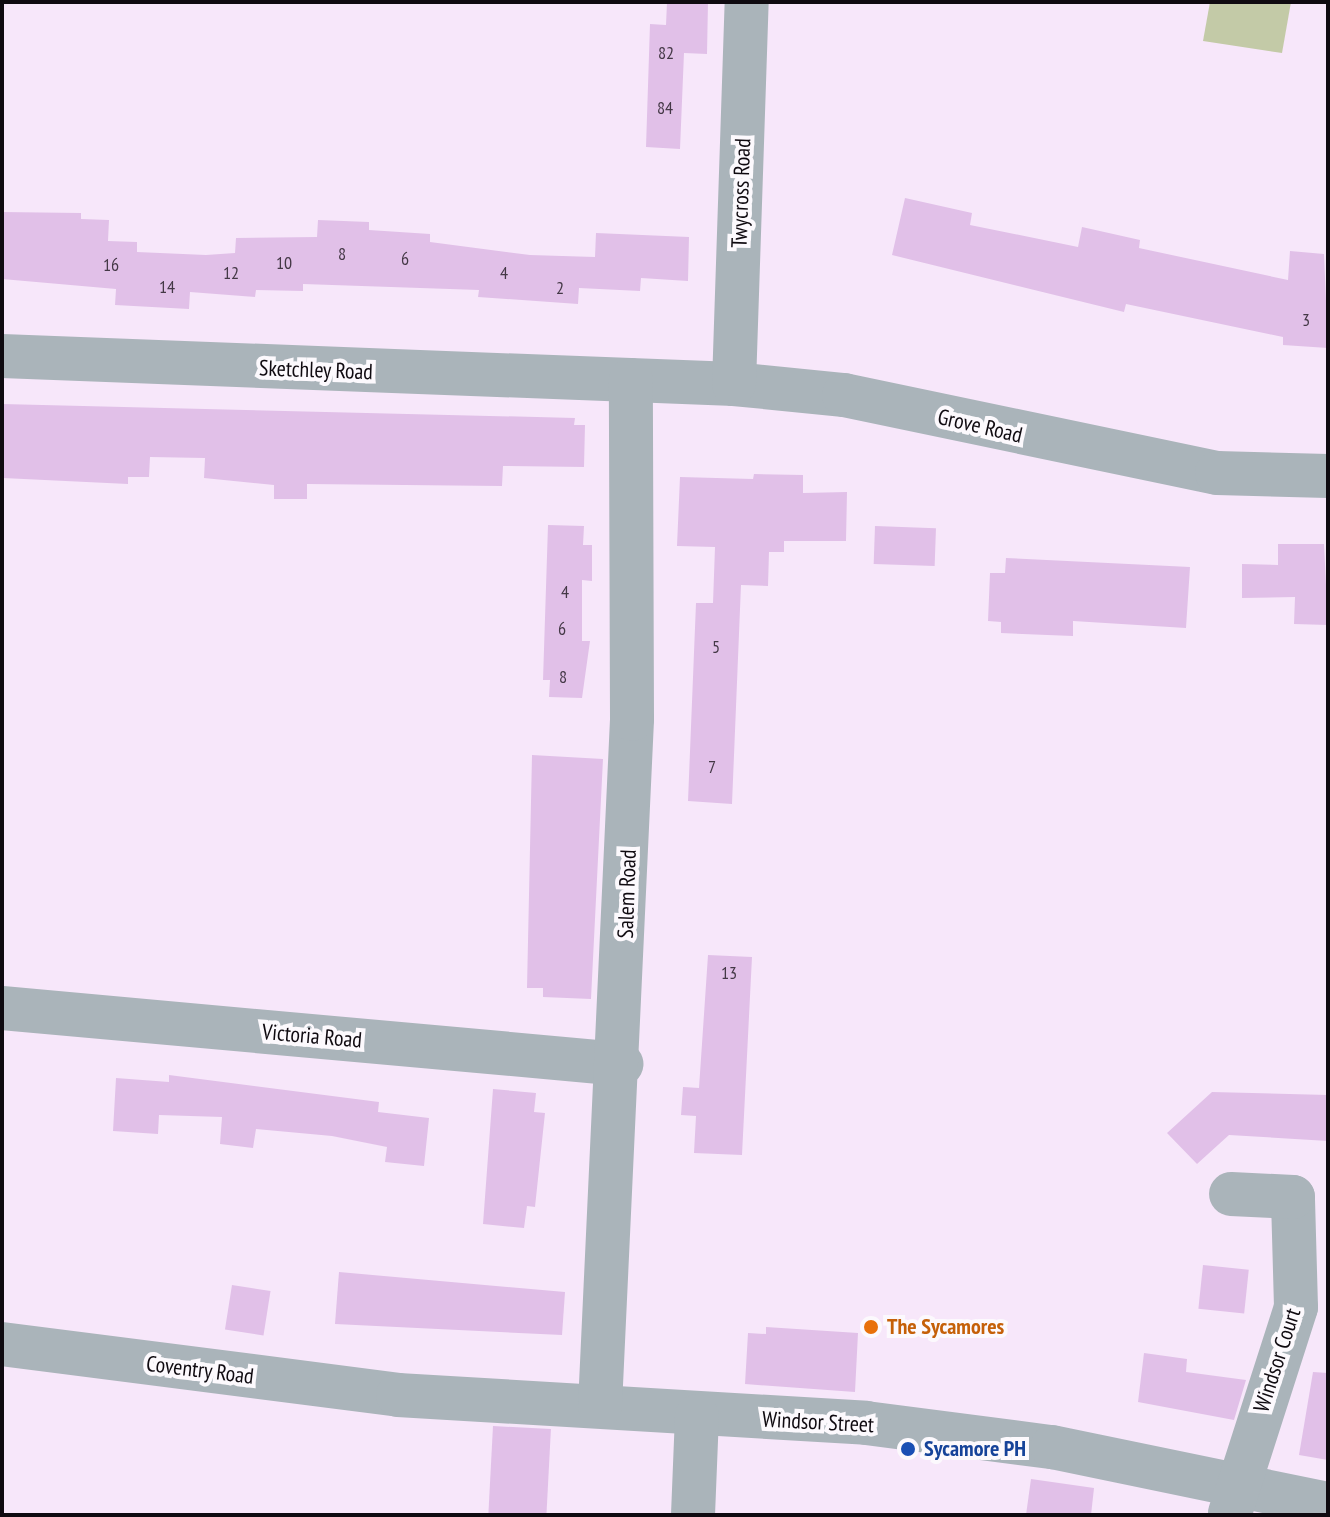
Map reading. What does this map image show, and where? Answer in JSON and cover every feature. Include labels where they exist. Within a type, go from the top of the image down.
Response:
[{"type":"street","name":"Twycross Road","points":[[734,384],[747,2]]},
{"type":"street","name":"Sketchley Road","points":[[2,356],[631,380]]},
{"type":"street","name":"Grove Road","points":[[631,380],[734,384],[844,395],[1217,473],[1328,476]]},
{"type":"street","name":"Salem Road","points":[[600,1406],[621,1064],[632,719],[631,380]]},
{"type":"street","name":"Victoria Road","points":[[2,1008],[621,1064]]},
{"type":"street","name":"Windsor Court","points":[[1231,1194],[1293,1197],[1296,1307],[1232,1501]]},
{"type":"street","name":"Coventry Road","points":[[2,1344],[398,1395]]},
{"type":"street","name":"Windsor Street","points":[[398,1395],[600,1406],[697,1416],[866,1423],[1052,1447],[1232,1501],[1328,1504]]},
{"type":"street","points":[[693,1515],[697,1416]]},
{"type":"green space","points":[[1210,2],[1291,2],[1282,53],[1203,41]]},
{"type":"building","points":[[667,2],[708,2],[707,54],[684,53],[680,149],[646,147],[650,24],[666,25]]},
{"type":"building","points":[[905,198],[972,213],[970,225],[1078,247],[1082,227],[1140,240],[1139,248],[1288,280],[1290,251],[1324,254],[1328,348],[1283,345],[1283,337],[1126,304],[1124,312],[892,255]]},
{"type":"building","points":[[2,212],[81,213],[81,219],[109,220],[108,241],[137,242],[137,252],[206,255],[235,253],[236,238],[317,237],[318,220],[369,222],[369,230],[430,234],[430,242],[530,255],[595,257],[596,233],[689,237],[688,281],[641,278],[640,291],[579,288],[578,304],[478,297],[479,290],[303,284],[303,291],[256,290],[255,297],[190,292],[189,309],[115,305],[116,289],[2,279]]},
{"type":"building","points":[[2,404],[575,418],[574,425],[585,425],[584,467],[503,466],[502,486],[307,484],[307,499],[274,499],[274,485],[204,478],[205,458],[150,457],[149,477],[128,477],[128,484],[3,478]]},
{"type":"building","points":[[754,474],[803,475],[803,493],[847,492],[846,541],[784,541],[784,552],[769,552],[768,586],[741,585],[732,804],[688,801],[696,603],[713,603],[715,547],[677,546],[680,477],[753,479]]},
{"type":"building","points":[[548,525],[584,526],[583,545],[592,545],[592,581],[582,580],[582,641],[590,641],[582,698],[549,697],[550,680],[543,680]]},
{"type":"building","points":[[875,526],[936,528],[935,566],[874,564]]},
{"type":"building","points":[[1278,544],[1324,544],[1328,625],[1294,624],[1295,597],[1242,598],[1242,564],[1278,565]]},
{"type":"building","points":[[1006,558],[1190,567],[1186,628],[1073,621],[1073,636],[1001,633],[1001,622],[988,621],[990,573],[1005,573]]},
{"type":"building","points":[[532,755],[603,759],[591,999],[543,997],[543,988],[527,988]]},
{"type":"building","points":[[708,955],[752,957],[742,1155],[694,1153],[696,1116],[681,1115],[683,1087],[699,1088]]},
{"type":"building","points":[[169,1075],[379,1102],[378,1112],[429,1118],[424,1166],[385,1162],[387,1147],[332,1136],[256,1129],[253,1148],[220,1144],[222,1117],[159,1115],[158,1134],[113,1131],[116,1078],[169,1082]]},
{"type":"building","points":[[493,1089],[536,1093],[534,1112],[545,1113],[535,1207],[527,1206],[524,1228],[483,1224]]},
{"type":"building","points":[[1212,1092],[1328,1095],[1328,1141],[1229,1135],[1197,1164],[1167,1133]]},
{"type":"building","points":[[1203,1265],[1249,1270],[1244,1314],[1198,1309]]},
{"type":"building","points":[[339,1272],[565,1292],[562,1335],[335,1324]]},
{"type":"building","points":[[232,1285],[271,1291],[263,1336],[225,1329]]},
{"type":"building","points":[[766,1327],[858,1333],[855,1392],[745,1384],[748,1333],[766,1334]]},
{"type":"building","points":[[1144,1353],[1187,1359],[1186,1372],[1246,1380],[1234,1420],[1138,1402]]},
{"type":"building","points":[[1313,1372],[1328,1373],[1328,1460],[1299,1455]]},
{"type":"building","points":[[493,1426],[551,1429],[546,1515],[488,1515]]},
{"type":"building","points":[[1031,1479],[1094,1488],[1091,1515],[1026,1515]]},
{"type":"place","name":"The Sycamores","points":[[871,1327]]},
{"type":"place","name":"Sycamore PH","points":[[908,1449]]}]
